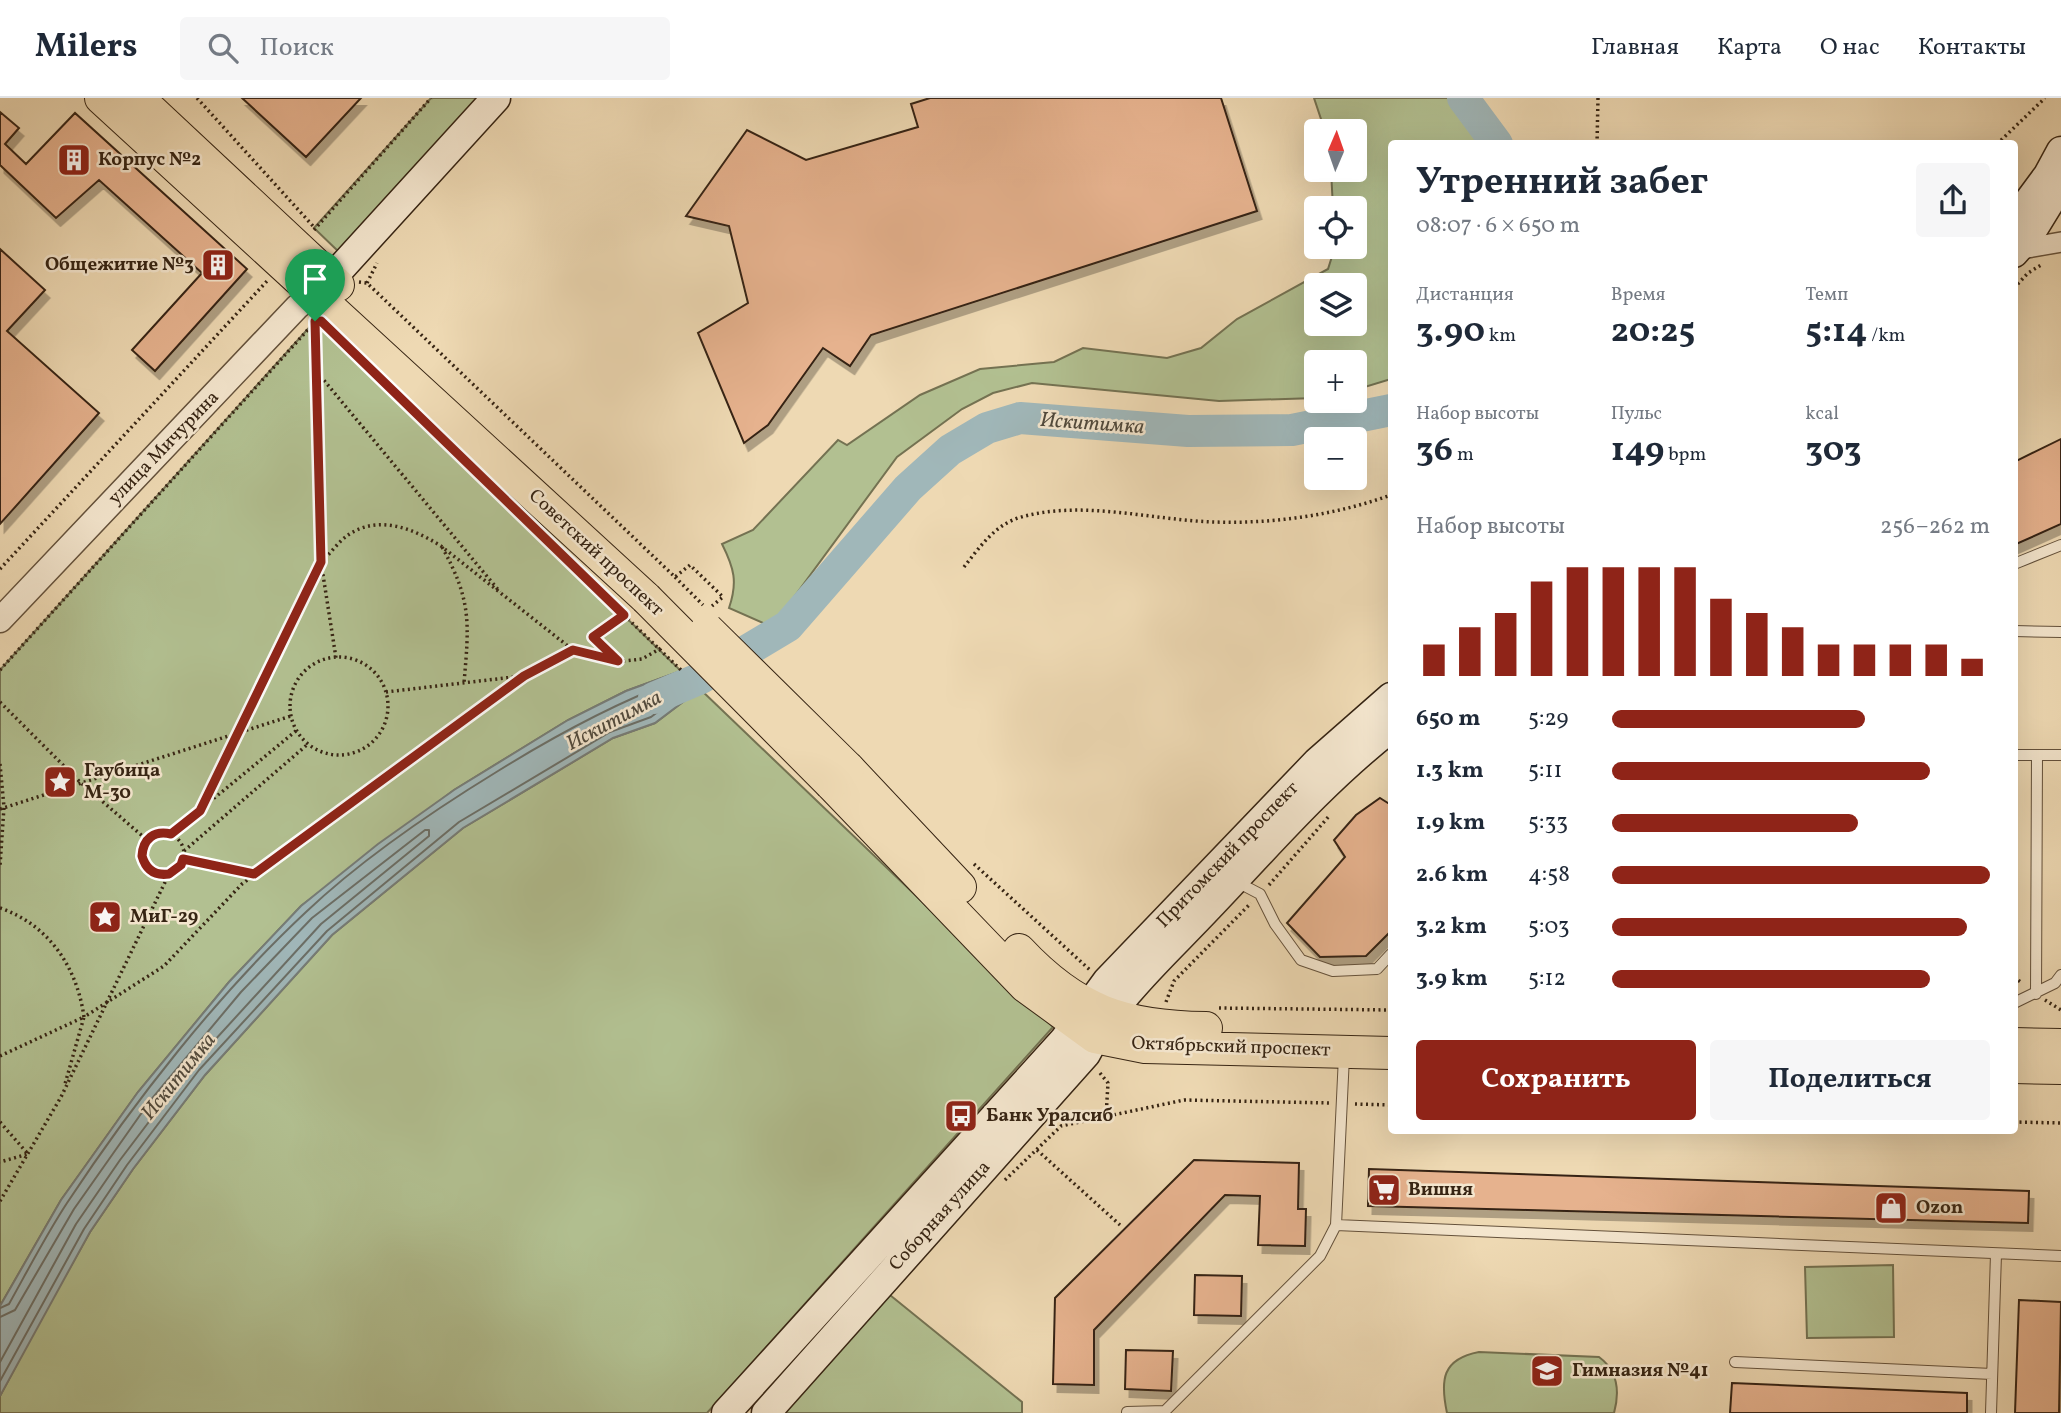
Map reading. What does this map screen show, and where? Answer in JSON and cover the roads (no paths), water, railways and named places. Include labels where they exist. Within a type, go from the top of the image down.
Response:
[{"type":"main road","name":"Советский проспект","points":[[101,98],[320,303],[654,592],[1092,1021]]},
{"type":"main road","points":[[320,303],[496,98]]},
{"type":"main road","name":"Советский проспект","points":[[146,101],[320,303]]},
{"type":"main road","points":[[2018,216],[2049,174],[2061,151]]},
{"type":"main road","points":[[2018,248],[2029,236],[2061,184]]},
{"type":"main road","name":"Притомский проспект","points":[[1092,1021],[1118,986],[1317,762],[1388,700]]},
{"type":"main road","name":"Притомский проспект","points":[[1118,986],[1235,881],[1331,779],[1388,731]]},
{"type":"main road","name":"Октябрьский проспект","points":[[1092,1021],[1182,1028],[1388,1032]]},
{"type":"main road","name":"Октябрьский проспект","points":[[1092,1021],[1145,1047],[1388,1053]]},
{"type":"main road","name":"Соборная улица","points":[[726,1413],[878,1265],[1086,1054],[1092,1021]]},
{"type":"main road","points":[[2018,1045],[2061,1045]]},
{"type":"main road","points":[[2018,1067],[2061,1068]]},
{"type":"main road","name":"Соборная улица","points":[[766,1413],[878,1265]]},
{"type":"street","points":[[2018,250],[2061,242]]},
{"type":"street","name":"улица Мичурина","points":[[0,620],[297,307],[320,303]]},
{"type":"lane","points":[[2018,562],[2061,545]]},
{"type":"lane","points":[[2018,631],[2061,632]]},
{"type":"lane","points":[[2018,755],[2061,755]]},
{"type":"lane","points":[[2036,994],[2037,755]]},
{"type":"lane","points":[[1235,881],[1260,894],[1275,923],[1301,960],[1333,971],[1377,969],[1388,971]]},
{"type":"lane","points":[[1377,969],[1388,957]]},
{"type":"lane","points":[[2018,1001],[2055,983],[2061,975]]},
{"type":"lane","points":[[1127,1412],[1165,1411],[1320,1256],[1336,1225],[1344,1052]]},
{"type":"lane","points":[[1336,1225],[2061,1256]]},
{"type":"lane","points":[[1991,1413],[1996,1254]]},
{"type":"lane","points":[[1735,1362],[1992,1374]]},
{"type":"water","points":[[681,671],[700,689],[655,723],[613,738],[463,828],[332,935],[205,1075],[133,1169],[90,1232],[0,1396],[0,1306],[61,1200],[138,1092],[229,982],[301,906],[378,844],[454,790],[568,720],[626,691]]},
{"type":"waterway","name":"Искитимка","points":[[1463,98],[1494,140]]},
{"type":"waterway","name":"Искитимка","points":[[654,698],[701,678],[788,626],[908,488],[950,450],[987,428],[1020,418],[1188,431],[1292,430],[1388,411]]},
{"type":"place","name":"Корпус №2","points":[[74,160]]},
{"type":"place","name":"Общежитие №3","points":[[218,265]]},
{"type":"place","name":"Гаубица М-30","points":[[60,782]]},
{"type":"place","name":"МиГ-29","points":[[105,917]]},
{"type":"place","name":"Банк Уралсиб","points":[[961,1116]]},
{"type":"place","name":"Вишня","points":[[1384,1190]]},
{"type":"place","name":"Ozon","points":[[1891,1208]]},
{"type":"place","name":"Гимназия №41","points":[[1547,1371]]}]
